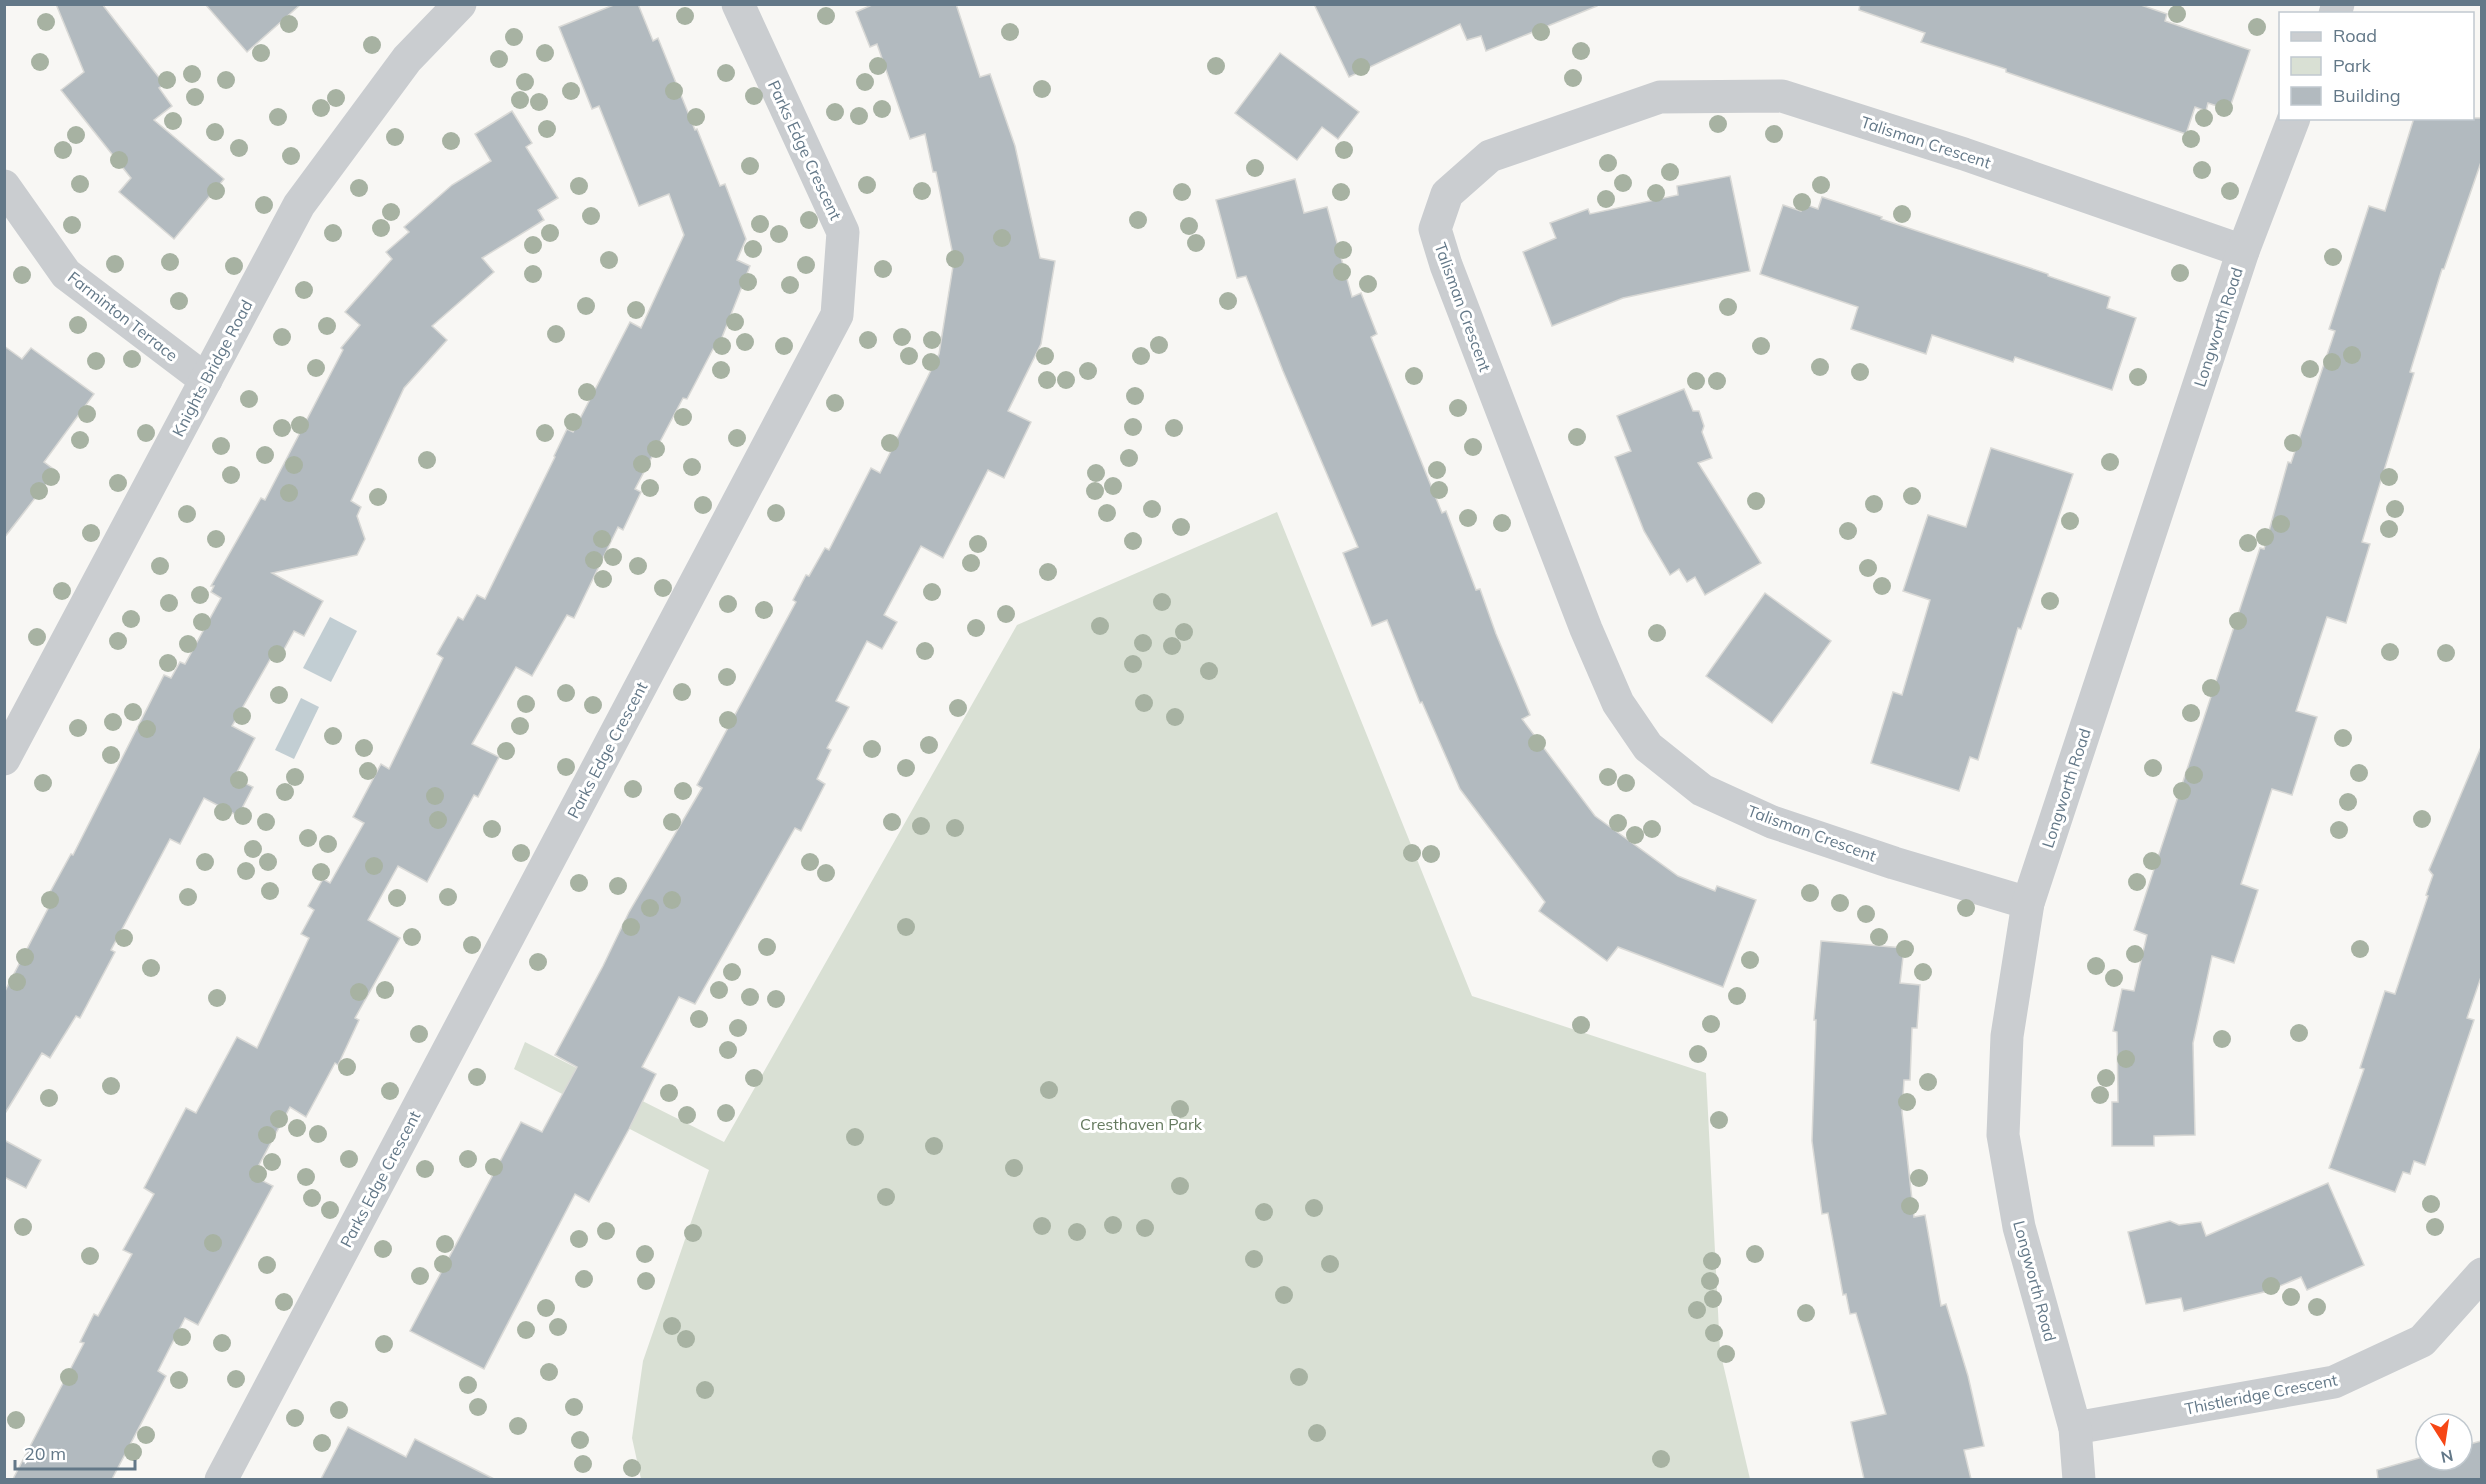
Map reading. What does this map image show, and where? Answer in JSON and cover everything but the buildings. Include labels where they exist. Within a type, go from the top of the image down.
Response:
[{"type":"street","name":"Knights Bridge Road","points":[[4,759],[299,205],[407,59],[460,4]]},
{"type":"street","name":"Parks Edge Crescent","points":[[221,1479],[837,315],[843,232],[738,4]]},
{"type":"street","name":"Talisman Crescent","points":[[2028,903],[1894,863],[1772,822],[1702,790],[1648,747],[1618,703],[1586,629],[1446,265],[1435,229],[1447,194],[1490,156],[1660,97],[1782,96],[1964,154],[2243,251]]},
{"type":"street","name":"Longworth Road","points":[[2079,1479],[2075,1428],[2019,1227],[2003,1135],[2007,1036],[2028,903],[2243,251],[2294,120]]},
{"type":"street","name":"Farminton Terrace","points":[[4,186],[66,274],[206,380]]},
{"type":"street","name":"Thistleridge Crescent","points":[[2075,1428],[2334,1382],[2422,1341],[2481,1274]]},
{"type":"green space","name":"Cresthaven Park","points":[[1277,512],[1472,996],[1706,1073],[1720,1351],[1750,1479],[641,1479],[632,1438],[643,1361],[709,1170],[514,1069],[525,1042],[724,1142],[1017,625]]},
{"type":"shaded area","points":[[330,617],[357,631],[331,682],[303,668]]},
{"type":"shaded area","points":[[301,698],[319,707],[294,759],[275,750]]}]
